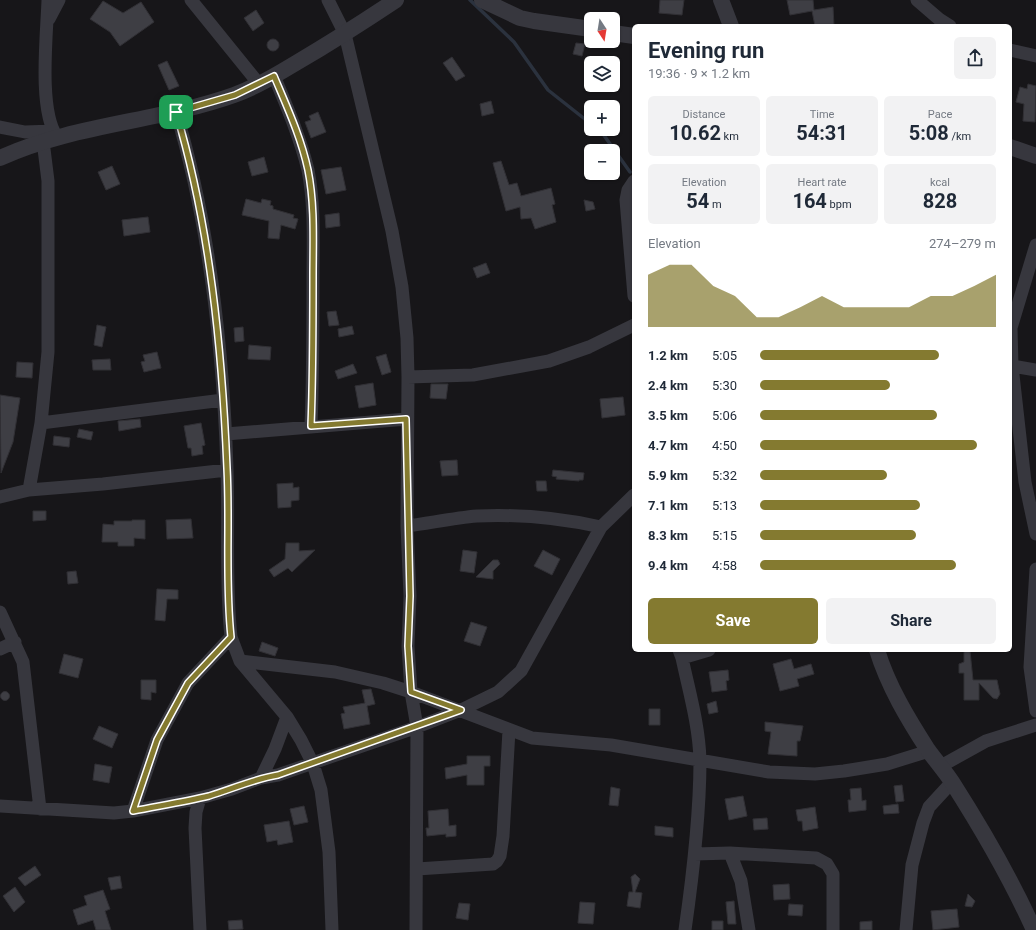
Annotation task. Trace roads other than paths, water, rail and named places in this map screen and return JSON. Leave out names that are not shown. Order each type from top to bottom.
[{"type":"street","points":[[29,490],[41,423],[48,352],[48,181],[51,136],[47,97],[48,0]]},
{"type":"street","points":[[47,22],[58,0]]},
{"type":"street","points":[[191,0],[259,84]]},
{"type":"street","points":[[328,0],[345,34],[392,231],[402,287],[407,338],[407,526],[410,596],[408,646],[411,692],[417,727],[416,930]]},
{"type":"street","points":[[0,158],[51,136],[176,112],[235,95],[274,76],[345,34],[396,0]]},
{"type":"street","points":[[482,0],[520,18],[584,28]]},
{"type":"street","points":[[721,0],[730,24]]},
{"type":"street","points":[[917,0],[947,24]]},
{"type":"street","points":[[620,34],[632,36]]},
{"type":"street","points":[[1012,50],[1036,56]]},
{"type":"street","points":[[274,76],[300,140],[308,172],[311,200],[313,233],[314,362],[311,426]]},
{"type":"street","points":[[176,112],[189,154],[213,299],[226,434],[231,637],[240,661],[287,717],[313,764],[321,790],[329,852],[332,930]]},
{"type":"street","points":[[0,127],[51,136]]},
{"type":"street","points":[[1012,148],[1036,156]]},
{"type":"street","points":[[632,184],[628,190],[626,200],[632,272]]},
{"type":"street","points":[[1012,325],[1036,245]]},
{"type":"street","points":[[408,377],[467,376],[549,361],[589,347],[632,326]]},
{"type":"street","points":[[1036,370],[1012,366],[1031,480],[1036,534]]},
{"type":"street","points":[[41,423],[223,400]]},
{"type":"street","points":[[226,434],[406,419]]},
{"type":"street","points":[[0,497],[29,490],[103,484],[227,470]]},
{"type":"street","points":[[0,806],[40,810],[114,813],[133,811],[200,798],[232,789],[261,778],[278,775],[313,764],[461,710],[498,692],[521,671],[601,527],[632,497]]},
{"type":"street","points":[[407,526],[476,516],[514,516],[550,518],[601,527]]},
{"type":"street","points":[[1036,569],[1030,667],[1036,711]]},
{"type":"street","points":[[0,612],[23,662],[40,810]]},
{"type":"street","points":[[133,811],[157,740],[188,683],[231,637]]},
{"type":"street","points":[[0,649],[14,642]]},
{"type":"street","points":[[685,930],[695,854],[700,759],[695,715],[680,654],[694,652]]},
{"type":"street","points":[[878,652],[894,693],[929,751],[952,782],[1016,891],[1030,928]]},
{"type":"street","points":[[240,661],[335,672],[383,683],[461,710],[532,738],[611,745],[769,772],[816,774],[888,764],[929,751]]},
{"type":"street","points":[[261,778],[275,749],[287,717]]},
{"type":"street","points":[[941,766],[986,741],[1036,725]]},
{"type":"street","points":[[417,869],[493,864],[497,862],[500,856],[503,836],[509,730]]},
{"type":"street","points":[[906,930],[912,865],[923,823],[929,808],[952,782]]},
{"type":"street","points":[[200,798],[196,812],[195,828],[200,930]]},
{"type":"street","points":[[695,854],[730,853],[816,858],[827,864],[833,874],[835,886],[833,930]]},
{"type":"street","points":[[730,853],[741,881],[749,930]]},
{"type":"waterway","points":[[470,0],[514,42],[548,90],[584,118]]},
{"type":"waterway","points":[[604,136],[630,172]]}]
